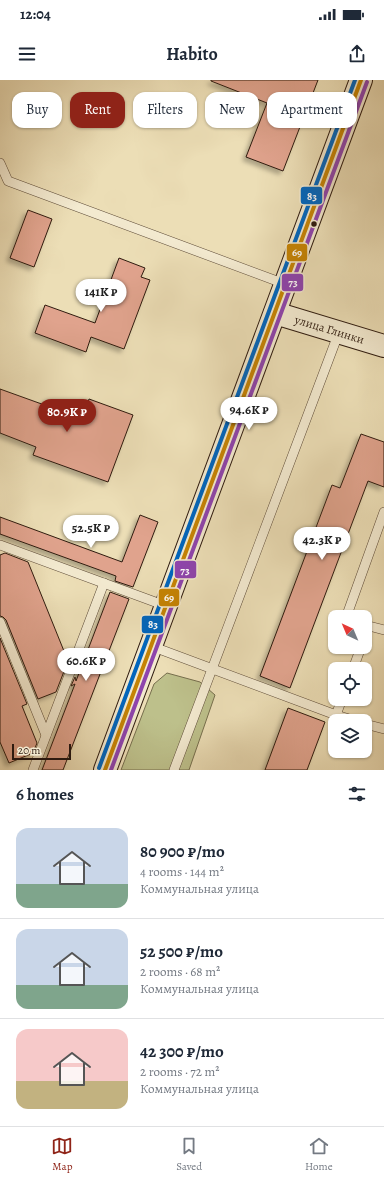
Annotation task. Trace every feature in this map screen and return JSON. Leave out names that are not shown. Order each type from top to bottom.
[{"type":"street","points":[[105,770],[361,80]]},
{"type":"street","name":"улица Глинки","points":[[274,313],[384,346]]},
{"type":"lane","points":[[0,163],[8,181],[285,284]]},
{"type":"lane","points":[[174,770],[339,332]]},
{"type":"lane","points":[[349,610],[384,512]]},
{"type":"lane","points":[[0,545],[166,606]]},
{"type":"lane","points":[[33,770],[104,583]]},
{"type":"lane","points":[[0,622],[46,736]]},
{"type":"lane","points":[[372,626],[384,630]]},
{"type":"lane","points":[[151,646],[331,714]]},
{"type":"lane","points":[[372,726],[384,729]]},
{"type":"green space","points":[[167,673],[200,682],[215,695],[189,770],[121,770],[154,684]]},
{"type":"building","points":[[318,80],[313,92],[267,92],[267,103],[259,100],[259,92],[239,92],[211,81]]},
{"type":"building","points":[[267,103],[267,128],[300,128],[283,171],[246,157],[257,128],[259,128],[259,124]]},
{"type":"building","points":[[28,210],[52,219],[34,267],[10,258]]},
{"type":"building","points":[[119,258],[145,268],[141,277],[150,280],[124,349],[91,337],[86,352],[35,333],[45,305],[95,323]]},
{"type":"building","points":[[0,389],[50,407],[53,400],[85,412],[89,399],[133,415],[108,482],[33,455],[36,447],[0,433]]},
{"type":"building","points":[[361,434],[384,442],[384,487],[368,481],[290,688],[260,676],[332,485],[340,488]]},
{"type":"building","points":[[140,515],[158,522],[133,587],[115,581],[116,576],[0,534],[0,517],[122,562]]},
{"type":"building","points":[[5,553],[28,562],[68,661],[56,692],[38,699],[6,620],[0,616],[0,555]]},
{"type":"building","points":[[110,592],[129,599],[63,770],[42,770],[75,684],[71,686],[75,677],[76,681]]},
{"type":"building","points":[[0,638],[27,704],[22,706],[37,743],[33,753],[9,763],[0,742]]},
{"type":"building","points":[[288,708],[325,722],[307,770],[265,770]]},
{"type":"transit line","name":"83","points":[[99,768],[355,80]]},
{"type":"transit line","name":"69","points":[[105,770],[361,80]]},
{"type":"transit line","name":"73","points":[[111,770],[367,82]]}]
